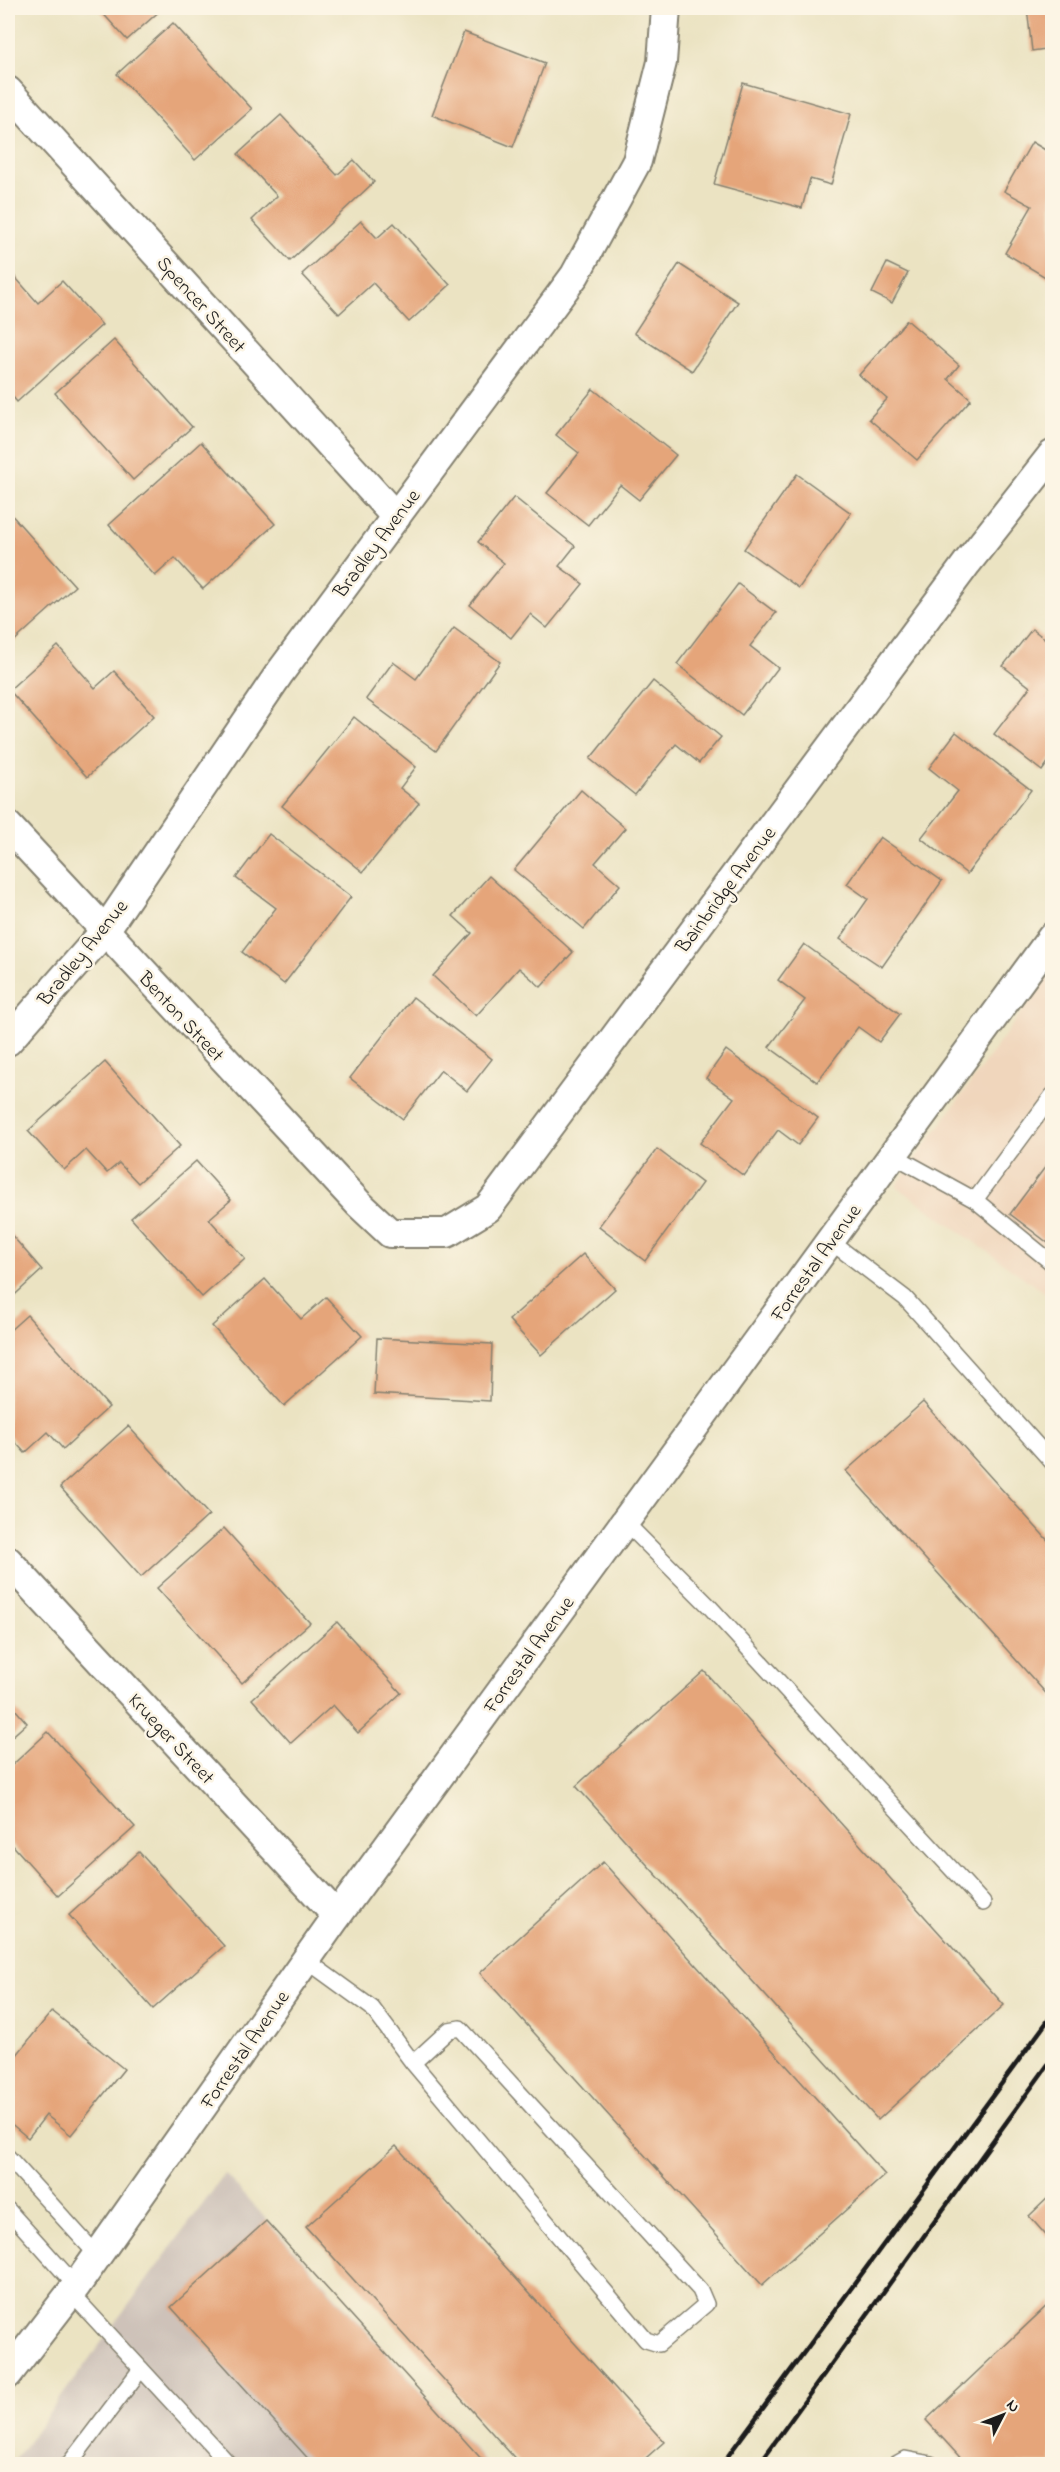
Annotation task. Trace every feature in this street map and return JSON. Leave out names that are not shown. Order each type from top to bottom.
[{"type":"street","name":"Bradley Avenue","points":[[8,1041],[104,932],[279,674],[575,275],[637,161],[662,62],[666,8]]},
{"type":"street","name":"Spencer Street","points":[[8,91],[396,517]]},
{"type":"street","name":"Bainbridge Avenue","points":[[359,1204],[390,1233],[447,1233],[488,1208],[960,573],[1053,455]]},
{"type":"street","name":"Benton Street","points":[[8,826],[359,1204]]},
{"type":"street","name":"Forrestal Avenue","points":[[8,2374],[74,2289],[337,1916],[1053,937]]},
{"type":"street","name":"Krueger Street","points":[[8,1561],[337,1916]]},
{"type":"lane","points":[[975,1200],[1053,1096]]},
{"type":"lane","points":[[893,1155],[975,1200],[1053,1263]]},
{"type":"lane","points":[[830,1241],[906,1298],[1053,1462]]},
{"type":"lane","points":[[625,1522],[709,1606],[983,1903]]},
{"type":"lane","points":[[306,1960],[372,2008],[413,2063],[646,2340],[659,2343],[706,2304],[700,2290],[460,2028],[450,2030],[413,2063]]},
{"type":"lane","points":[[8,2157],[97,2254]]},
{"type":"lane","points":[[8,2210],[141,2369],[229,2464]]},
{"type":"lane","points":[[69,2464],[141,2369]]},
{"type":"lane","points":[[896,2464],[905,2459],[931,2464]]},
{"type":"shaded area","points":[[1052,970],[1052,1298],[896,1186]]},
{"type":"shaded area","points":[[225,2174],[488,2464],[12,2464]]},
{"type":"building","points":[[98,8],[163,8],[127,40]]},
{"type":"building","points":[[1027,8],[1052,8],[1052,48],[1032,51]]},
{"type":"building","points":[[173,23],[252,109],[195,160],[117,74]]},
{"type":"building","points":[[464,32],[545,63],[513,147],[432,115]]},
{"type":"building","points":[[743,83],[851,114],[831,185],[810,179],[802,208],[714,184]]},
{"type":"building","points":[[281,115],[337,175],[354,160],[374,182],[290,261],[252,220],[277,196],[238,154]]},
{"type":"building","points":[[1032,142],[1052,154],[1052,281],[1005,253],[1032,206],[1004,191]]},
{"type":"building","points":[[361,221],[377,238],[394,223],[450,285],[409,322],[373,283],[339,314],[302,274]]},
{"type":"building","points":[[887,263],[908,273],[892,303],[872,293]]},
{"type":"building","points":[[679,264],[738,302],[692,371],[634,333]]},
{"type":"building","points":[[8,269],[38,303],[62,281],[102,325],[17,402],[8,391]]},
{"type":"building","points":[[907,320],[959,365],[948,379],[971,399],[917,460],[869,419],[887,399],[859,375]]},
{"type":"building","points":[[114,340],[192,427],[133,480],[55,393]]},
{"type":"building","points":[[593,389],[676,455],[639,500],[620,485],[588,525],[547,493],[579,453],[556,435]]},
{"type":"building","points":[[201,442],[275,524],[203,589],[175,558],[155,576],[109,525]]},
{"type":"building","points":[[797,474],[851,513],[799,588],[744,549]]},
{"type":"building","points":[[514,497],[575,546],[559,566],[583,584],[547,628],[530,614],[511,638],[470,605],[504,563],[478,542]]},
{"type":"building","points":[[8,511],[75,586],[11,644],[8,640]]},
{"type":"building","points":[[738,584],[776,613],[750,646],[778,668],[742,715],[677,664]]},
{"type":"building","points":[[454,628],[500,662],[436,751],[366,699],[393,662],[416,679]]},
{"type":"building","points":[[1032,629],[1052,644],[1052,757],[1042,771],[994,734],[1030,687],[1003,666]]},
{"type":"building","points":[[58,646],[95,688],[114,671],[154,716],[87,777],[9,690]]},
{"type":"building","points":[[653,681],[721,737],[699,763],[676,744],[635,795],[590,759]]},
{"type":"building","points":[[354,717],[416,767],[400,788],[419,803],[363,872],[282,806]]},
{"type":"building","points":[[956,732],[1031,790],[967,874],[921,838],[958,791],[929,768]]},
{"type":"building","points":[[581,790],[625,828],[595,863],[620,885],[584,929],[514,870]]},
{"type":"building","points":[[269,834],[351,897],[284,984],[242,952],[276,908],[236,878]]},
{"type":"building","points":[[880,837],[942,881],[882,967],[840,939],[868,899],[847,884]]},
{"type":"building","points":[[489,876],[573,952],[541,987],[519,968],[476,1016],[433,976],[472,933],[453,916]]},
{"type":"building","points":[[804,944],[900,1014],[879,1042],[858,1027],[817,1082],[769,1047],[805,1000],[778,980]]},
{"type":"building","points":[[413,997],[492,1059],[467,1091],[441,1070],[403,1119],[350,1078]]},
{"type":"building","points":[[726,1050],[818,1118],[798,1145],[778,1130],[744,1176],[700,1143],[734,1098],[706,1078]]},
{"type":"building","points":[[105,1062],[180,1146],[138,1183],[119,1163],[107,1173],[86,1150],[64,1170],[28,1131]]},
{"type":"building","points":[[657,1149],[702,1183],[645,1261],[599,1226]]},
{"type":"building","points":[[1052,1158],[1052,1246],[1010,1214]]},
{"type":"building","points":[[196,1161],[231,1200],[209,1219],[245,1259],[202,1297],[131,1218]]},
{"type":"building","points":[[8,1231],[42,1270],[8,1301]]},
{"type":"building","points":[[583,1254],[615,1289],[541,1355],[509,1320]]},
{"type":"building","points":[[265,1279],[301,1319],[326,1297],[362,1336],[284,1406],[212,1326]]},
{"type":"building","points":[[27,1315],[109,1407],[63,1449],[48,1432],[25,1453],[8,1434],[8,1332]]},
{"type":"building","points":[[377,1338],[492,1344],[490,1401],[374,1394]]},
{"type":"building","points":[[923,1402],[1052,1545],[1052,1700],[846,1471]]},
{"type":"building","points":[[128,1426],[209,1515],[141,1577],[60,1487]]},
{"type":"building","points":[[224,1528],[310,1623],[242,1683],[157,1588]]},
{"type":"building","points":[[337,1622],[401,1693],[358,1733],[333,1705],[291,1743],[252,1699]]},
{"type":"building","points":[[704,1671],[1004,2005],[878,2120],[576,1786]]},
{"type":"building","points":[[8,1701],[27,1723],[8,1740]]},
{"type":"building","points":[[48,1732],[135,1827],[58,1896],[8,1840],[8,1769]]},
{"type":"building","points":[[139,1852],[224,1946],[153,2009],[69,1915]]},
{"type":"building","points":[[603,1862],[885,2175],[762,2285],[480,1973]]},
{"type":"building","points":[[52,2011],[124,2069],[71,2135],[46,2115],[28,2138],[8,2121],[8,2066]]},
{"type":"building","points":[[396,2146],[664,2442],[639,2464],[520,2464],[306,2227]]},
{"type":"building","points":[[1052,2194],[1052,2242],[1029,2216]]},
{"type":"building","points":[[266,2221],[486,2464],[313,2464],[171,2307]]},
{"type":"building","points":[[1052,2301],[1052,2464],[966,2464],[926,2420]]},
{"type":"railway","points":[[722,2464],[1052,2015]]},
{"type":"railway","points":[[759,2464],[1052,2059]]}]
